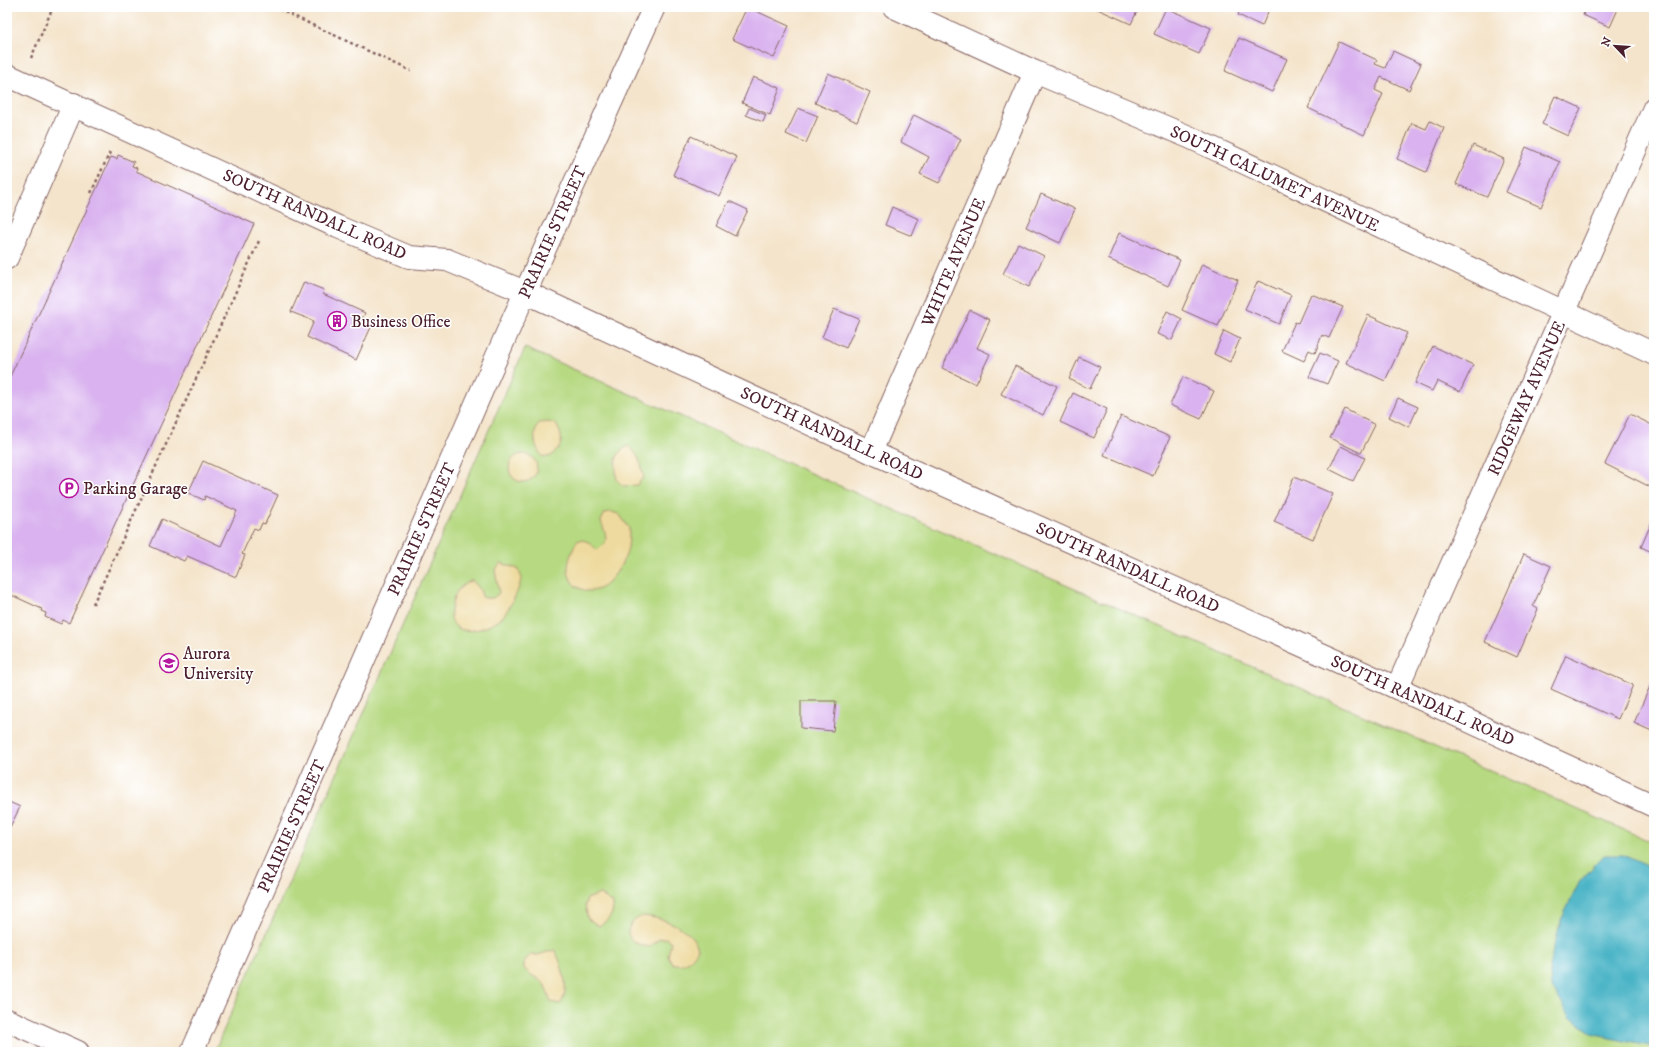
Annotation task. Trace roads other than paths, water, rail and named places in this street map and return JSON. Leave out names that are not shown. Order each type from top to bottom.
[{"type":"street","name":"PRAIRIE STREET","points":[[192,1052],[525,292],[654,7]]},
{"type":"street","name":"SOUTH CALUMET AVENUE","points":[[894,7],[1035,72],[1189,137],[1654,354]]},
{"type":"street","name":"WHITE AVENUE","points":[[872,452],[1035,72]]},
{"type":"street","name":"SOUTH RANDALL ROAD","points":[[14,78],[74,104],[134,134],[338,227],[409,257],[447,260],[525,292],[872,452],[1397,688],[1654,806]]},
{"type":"street","points":[[7,258],[74,104]]},
{"type":"street","name":"RIDGEWAY AVENUE","points":[[1397,688],[1654,108]]},
{"type":"street","points":[[7,1020],[78,1052]]},
{"type":"water","points":[[1604,855],[1623,855],[1654,869],[1654,1047],[1595,1035],[1571,1018],[1551,986],[1549,966],[1561,920],[1580,881]]},
{"type":"place","name":"Business Office","points":[[337,321]]},
{"type":"place","name":"Parking Garage","points":[[69,488]]},
{"type":"place","name":"Aurora University","points":[[169,663]]}]
